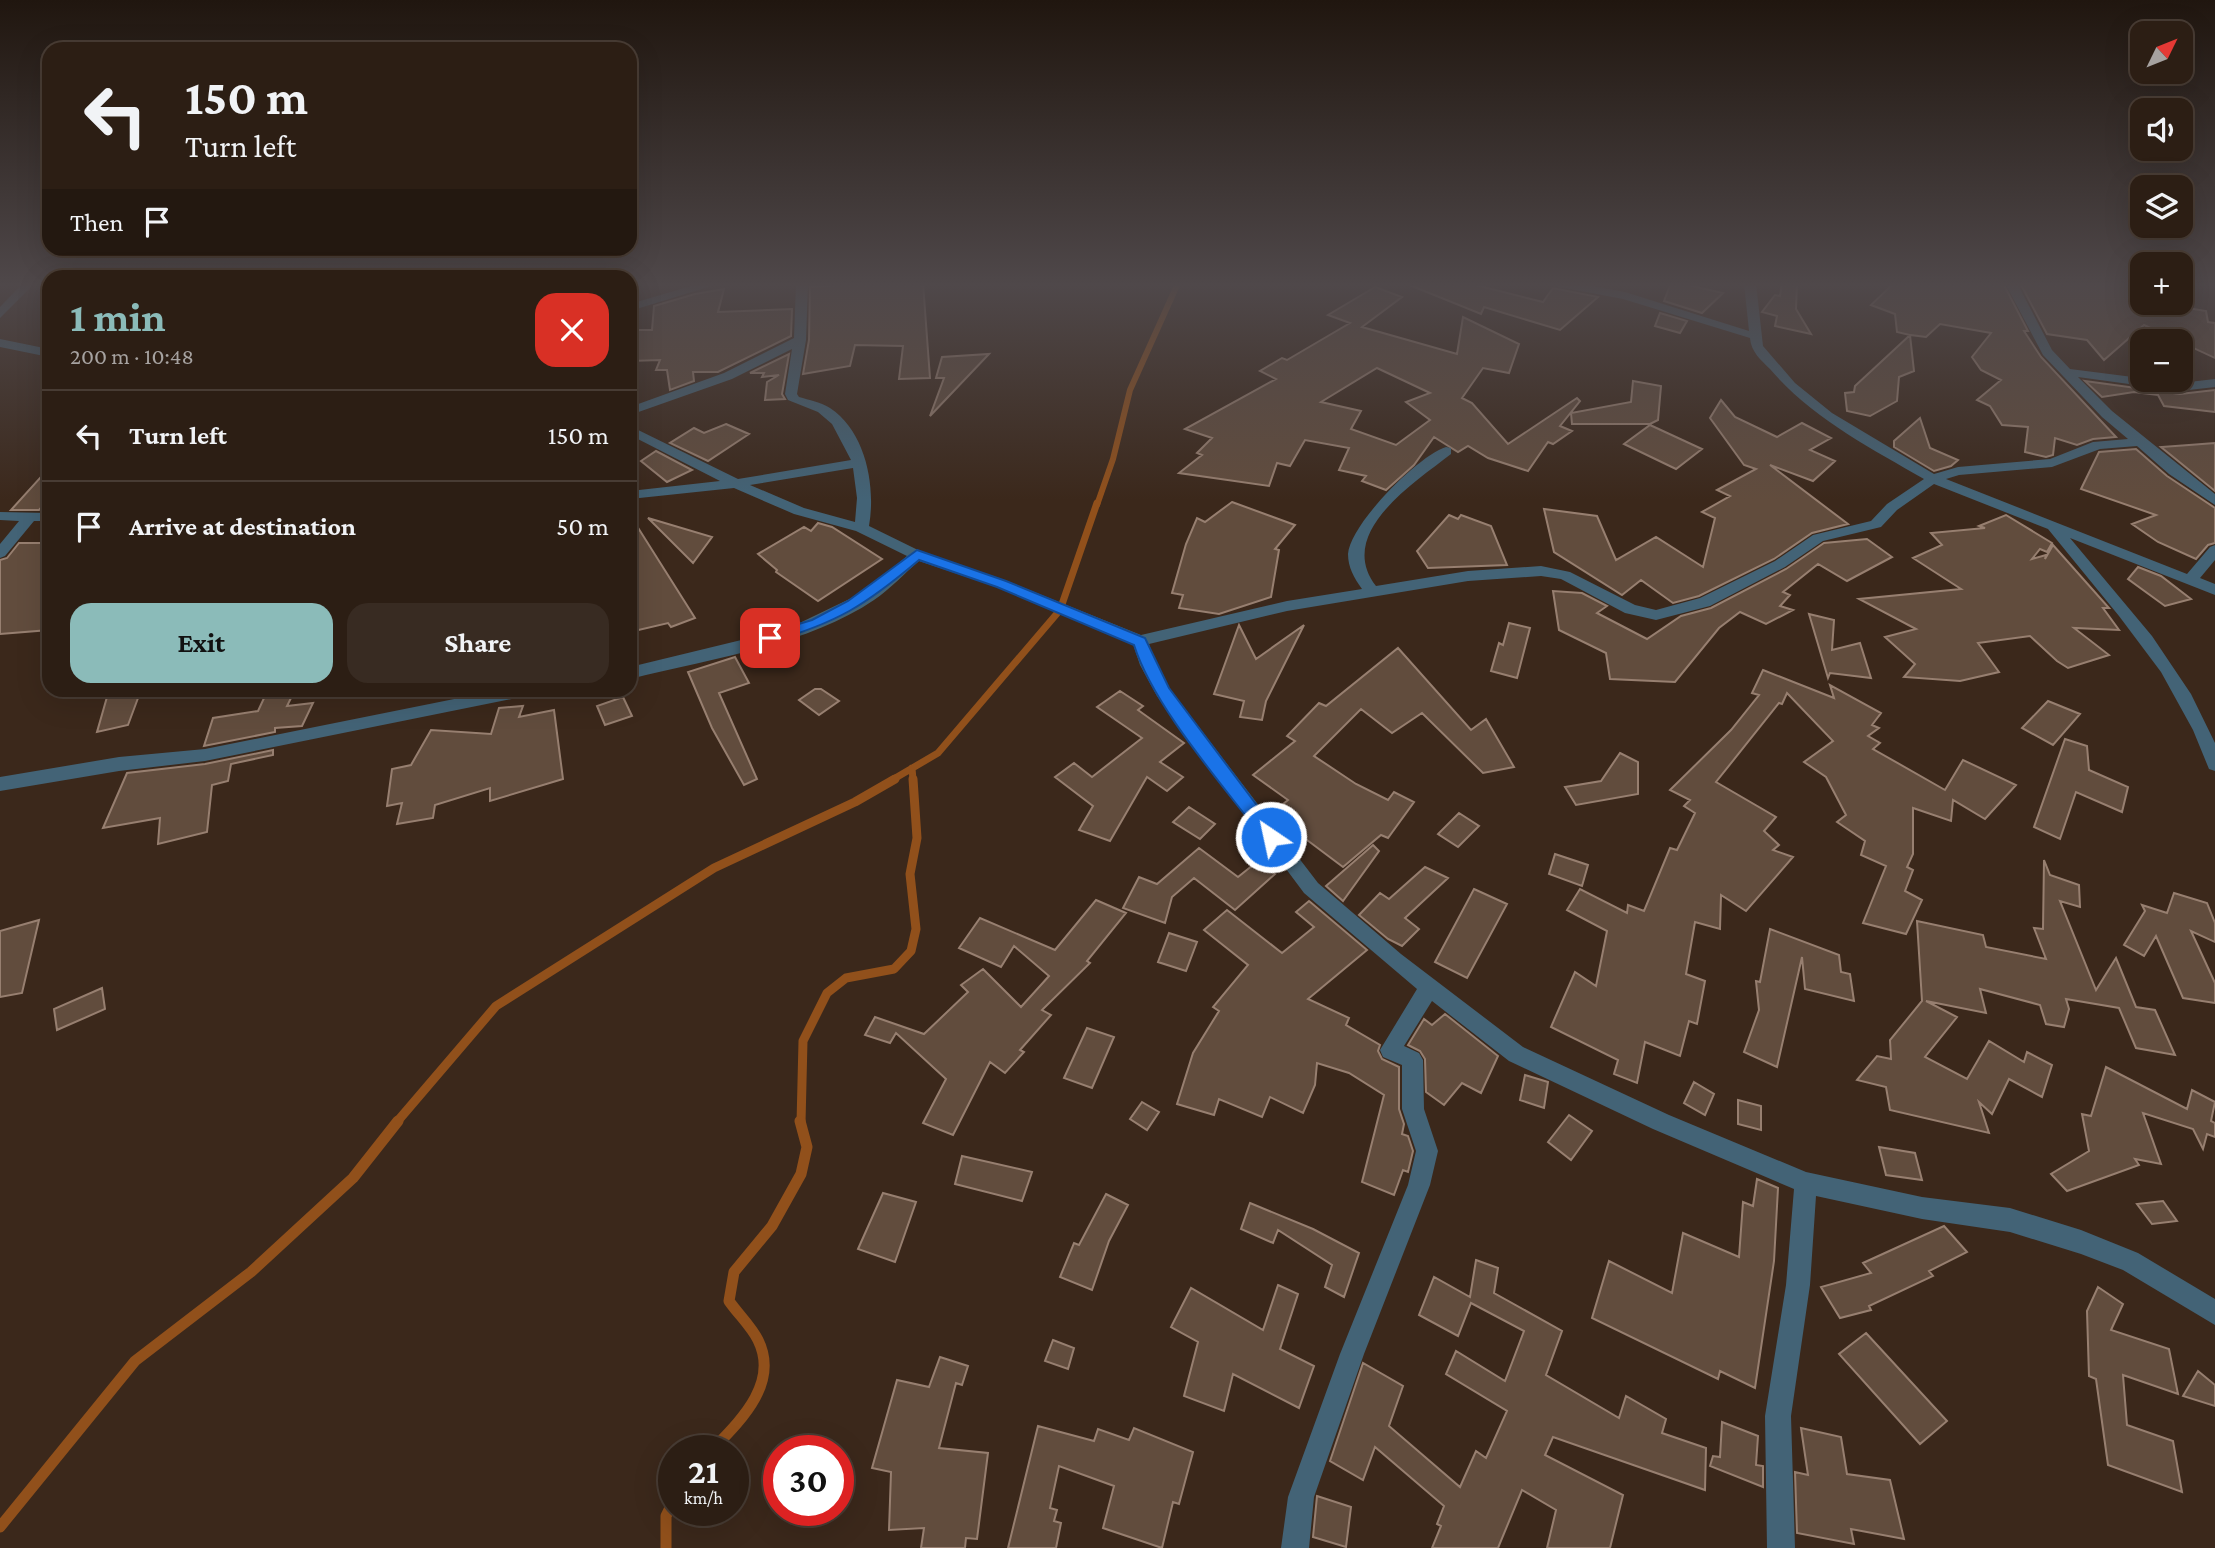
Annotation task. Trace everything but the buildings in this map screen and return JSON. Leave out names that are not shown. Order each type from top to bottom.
[{"type":"street","points":[[637,408],[728,376],[770,355]]},
{"type":"street","points":[[797,355],[791,394],[794,400],[825,411],[846,435],[859,463],[863,475],[865,512],[861,528]]},
{"type":"street","points":[[1764,355],[1791,386],[1827,416],[1933,479],[2215,590]]},
{"type":"street","points":[[2050,355],[2107,414],[2215,501]]},
{"type":"street","points":[[2067,372],[2179,387],[2215,383]]},
{"type":"street","points":[[637,434],[736,484],[799,511],[861,528],[917,555],[1002,584],[1140,642],[1287,606],[1468,576],[1541,571],[1564,575],[1630,609],[1656,615],[1705,602],[1780,564],[1818,538],[1876,524],[1892,507],[1933,479],[1958,471],[2052,463],[2098,445],[2140,442]]},
{"type":"street","points":[[1372,592],[1356,567],[1358,538],[1371,516],[1446,451]]},
{"type":"street","points":[[637,494],[736,484],[781,474],[859,463]]},
{"type":"street","points":[[0,516],[42,517]]},
{"type":"street","points":[[0,553],[30,516]]},
{"type":"street","points":[[2053,527],[2175,677],[2202,727],[2215,764]]},
{"type":"street","points":[[2190,580],[2215,550]]},
{"type":"street","points":[[637,671],[790,633],[817,623],[869,596],[917,555]]},
{"type":"street","points":[[1140,642],[1148,665],[1163,692],[1311,888],[1429,987],[1516,1054],[1661,1122],[1806,1182],[1922,1208],[2010,1220],[2081,1242],[2130,1261],[2215,1313]]},
{"type":"street","points":[[0,784],[119,764],[205,755],[491,697]]},
{"type":"street","points":[[1295,1548],[1305,1485],[1419,1185],[1427,1150],[1413,1109],[1412,1060],[1390,1050],[1429,987]]},
{"type":"street","points":[[1781,1548],[1778,1416],[1798,1285],[1806,1182]]},
{"type":"waterway","points":[[1097,505],[1113,459],[1130,390],[1146,355]]},
{"type":"waterway","points":[[912,768],[938,753],[1060,610],[1097,503]]},
{"type":"waterway","points":[[892,780],[912,768]]},
{"type":"waterway","points":[[912,768],[913,780]]},
{"type":"waterway","points":[[396,1123],[496,1006],[714,868],[855,802],[895,779]]},
{"type":"waterway","points":[[801,1123],[803,1041],[827,993],[846,978],[894,969],[911,951],[916,929],[910,874],[917,838],[913,779]]},
{"type":"waterway","points":[[0,1527],[135,1361],[251,1272],[353,1178],[398,1121]]},
{"type":"waterway","points":[[726,1435],[753,1401],[764,1372],[758,1340],[729,1301],[734,1272],[772,1226],[801,1174],[807,1147],[800,1121]]},
{"type":"waterway","points":[[666,1526],[666,1548]]},
{"type":"route","points":[[770,638],[817,623],[869,596],[917,555],[1002,584],[1140,642],[1148,665],[1163,692],[1243,795],[1271,837]]}]
